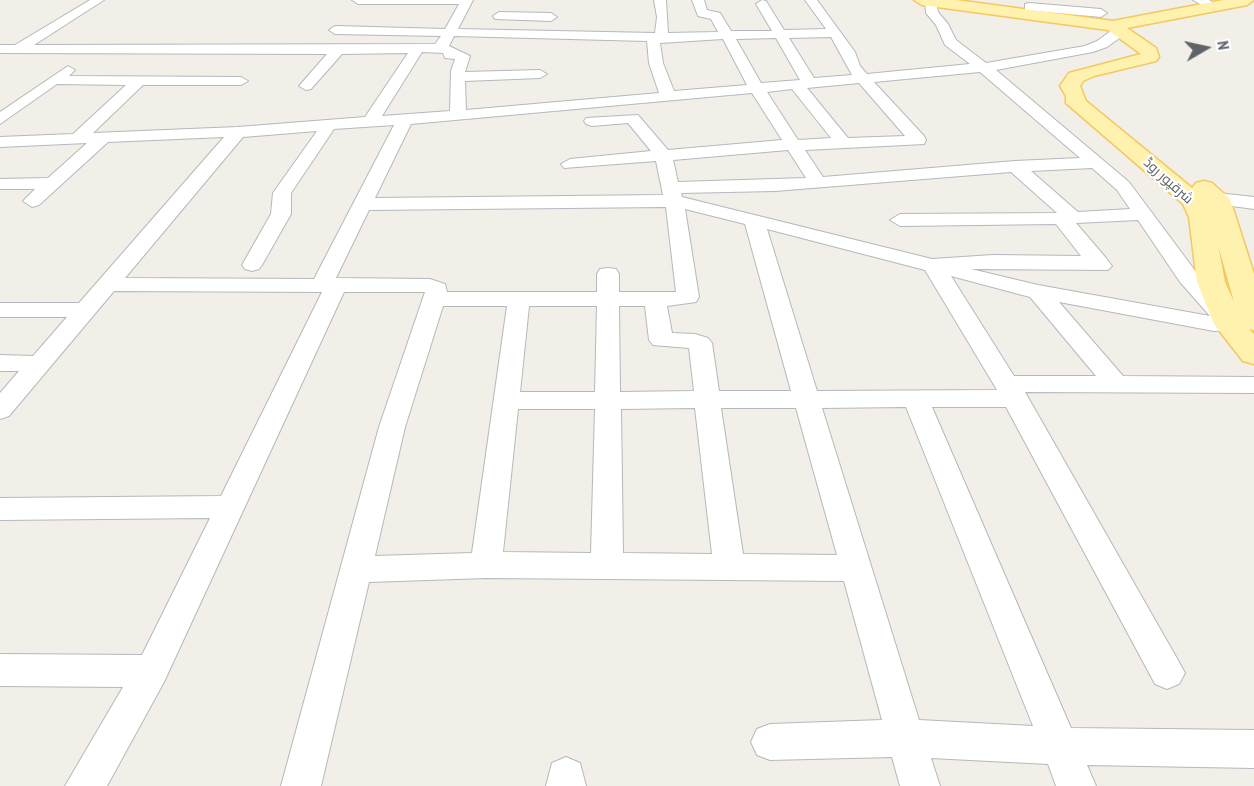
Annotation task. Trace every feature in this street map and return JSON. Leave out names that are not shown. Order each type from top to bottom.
[{"type":"main road","points":[[926,1],[1028,8],[1111,23],[1247,0]]},
{"type":"main road","points":[[1077,96],[1070,86],[1071,81],[1076,77],[1150,57],[1150,52],[1111,23]]},
{"type":"main road","name":"شرقپور روڈ","points":[[1254,321],[1218,199],[1093,103],[1077,96],[1076,103],[1194,201],[1201,217],[1211,282],[1229,324],[1254,354]]},
{"type":"street","points":[[0,60],[98,0]]},
{"type":"street","points":[[358,0],[467,0],[465,15],[439,48]]},
{"type":"street","points":[[509,17],[517,0]]},
{"type":"street","points":[[660,0],[662,33],[653,40],[654,55],[668,96]]},
{"type":"street","points":[[698,0],[702,13],[716,16],[756,87],[818,183]]},
{"type":"street","points":[[594,127],[599,148],[580,152],[575,163],[621,168],[663,155],[795,145],[918,140],[849,63],[848,52],[811,0]]},
{"type":"street","points":[[1199,0],[1215,7]]},
{"type":"street","points":[[926,1],[932,13],[942,24],[950,42],[1123,186],[1188,278],[1229,324]]},
{"type":"street","points":[[762,4],[802,82],[843,144]]},
{"type":"street","points":[[489,16],[551,17]]},
{"type":"street","points":[[594,127],[668,96],[1024,63],[1102,44],[1111,23]]},
{"type":"street","points":[[334,30],[658,37],[834,33]]},
{"type":"street","points":[[0,49],[439,48],[450,50],[450,55],[463,56],[458,77],[458,116]]},
{"type":"street","points":[[306,86],[339,49]]},
{"type":"street","points":[[370,122],[417,49]]},
{"type":"street","points":[[473,77],[488,51]]},
{"type":"street","points":[[0,119],[69,70]]},
{"type":"street","points":[[458,77],[540,74]]},
{"type":"street","points":[[55,80],[241,81]]},
{"type":"street","points":[[77,139],[139,81]]},
{"type":"street","points":[[0,142],[238,132],[458,116],[594,127],[632,118],[663,155],[689,294],[681,299],[655,299],[608,286],[519,299],[435,299]]},
{"type":"street","points":[[85,786],[152,670],[231,507],[363,204],[405,119]]},
{"type":"street","points":[[252,265],[281,214],[282,193],[329,125]]},
{"type":"street","points":[[0,410],[238,132]]},
{"type":"street","points":[[32,201],[103,138]]},
{"type":"street","points":[[363,204],[672,195],[1015,166],[1096,163]]},
{"type":"street","points":[[933,266],[982,261],[1100,264],[1068,218],[1015,166]]},
{"type":"street","points":[[0,184],[51,183]]},
{"type":"street","points":[[672,195],[754,220],[1038,292],[1131,311],[1229,324],[1254,321]]},
{"type":"street","points":[[1218,199],[1254,203]]},
{"type":"street","points":[[900,220],[1068,218],[1143,214]]},
{"type":"street","points":[[754,220],[920,786]]},
{"type":"street","points":[[933,266],[1011,391],[1167,673]]},
{"type":"street","points":[[107,284],[430,286],[437,289],[392,427],[301,786]]},
{"type":"street","points":[[607,566],[608,286]]},
{"type":"street","points":[[1038,292],[1116,384]]},
{"type":"street","points":[[486,565],[519,299]]},
{"type":"street","points":[[655,299],[658,337],[661,340],[700,343],[729,567]]},
{"type":"street","points":[[0,310],[85,310]]},
{"type":"street","points":[[0,363],[39,364]]},
{"type":"street","points":[[506,401],[707,402],[916,399],[1116,384],[1254,385]]},
{"type":"street","points":[[916,399],[1076,786]]},
{"type":"street","points":[[0,509],[231,507]]},
{"type":"street","points":[[357,570],[486,565],[856,568]]},
{"type":"street","points":[[0,670],[152,670]]},
{"type":"street","points":[[770,742],[906,738],[1250,755]]}]
